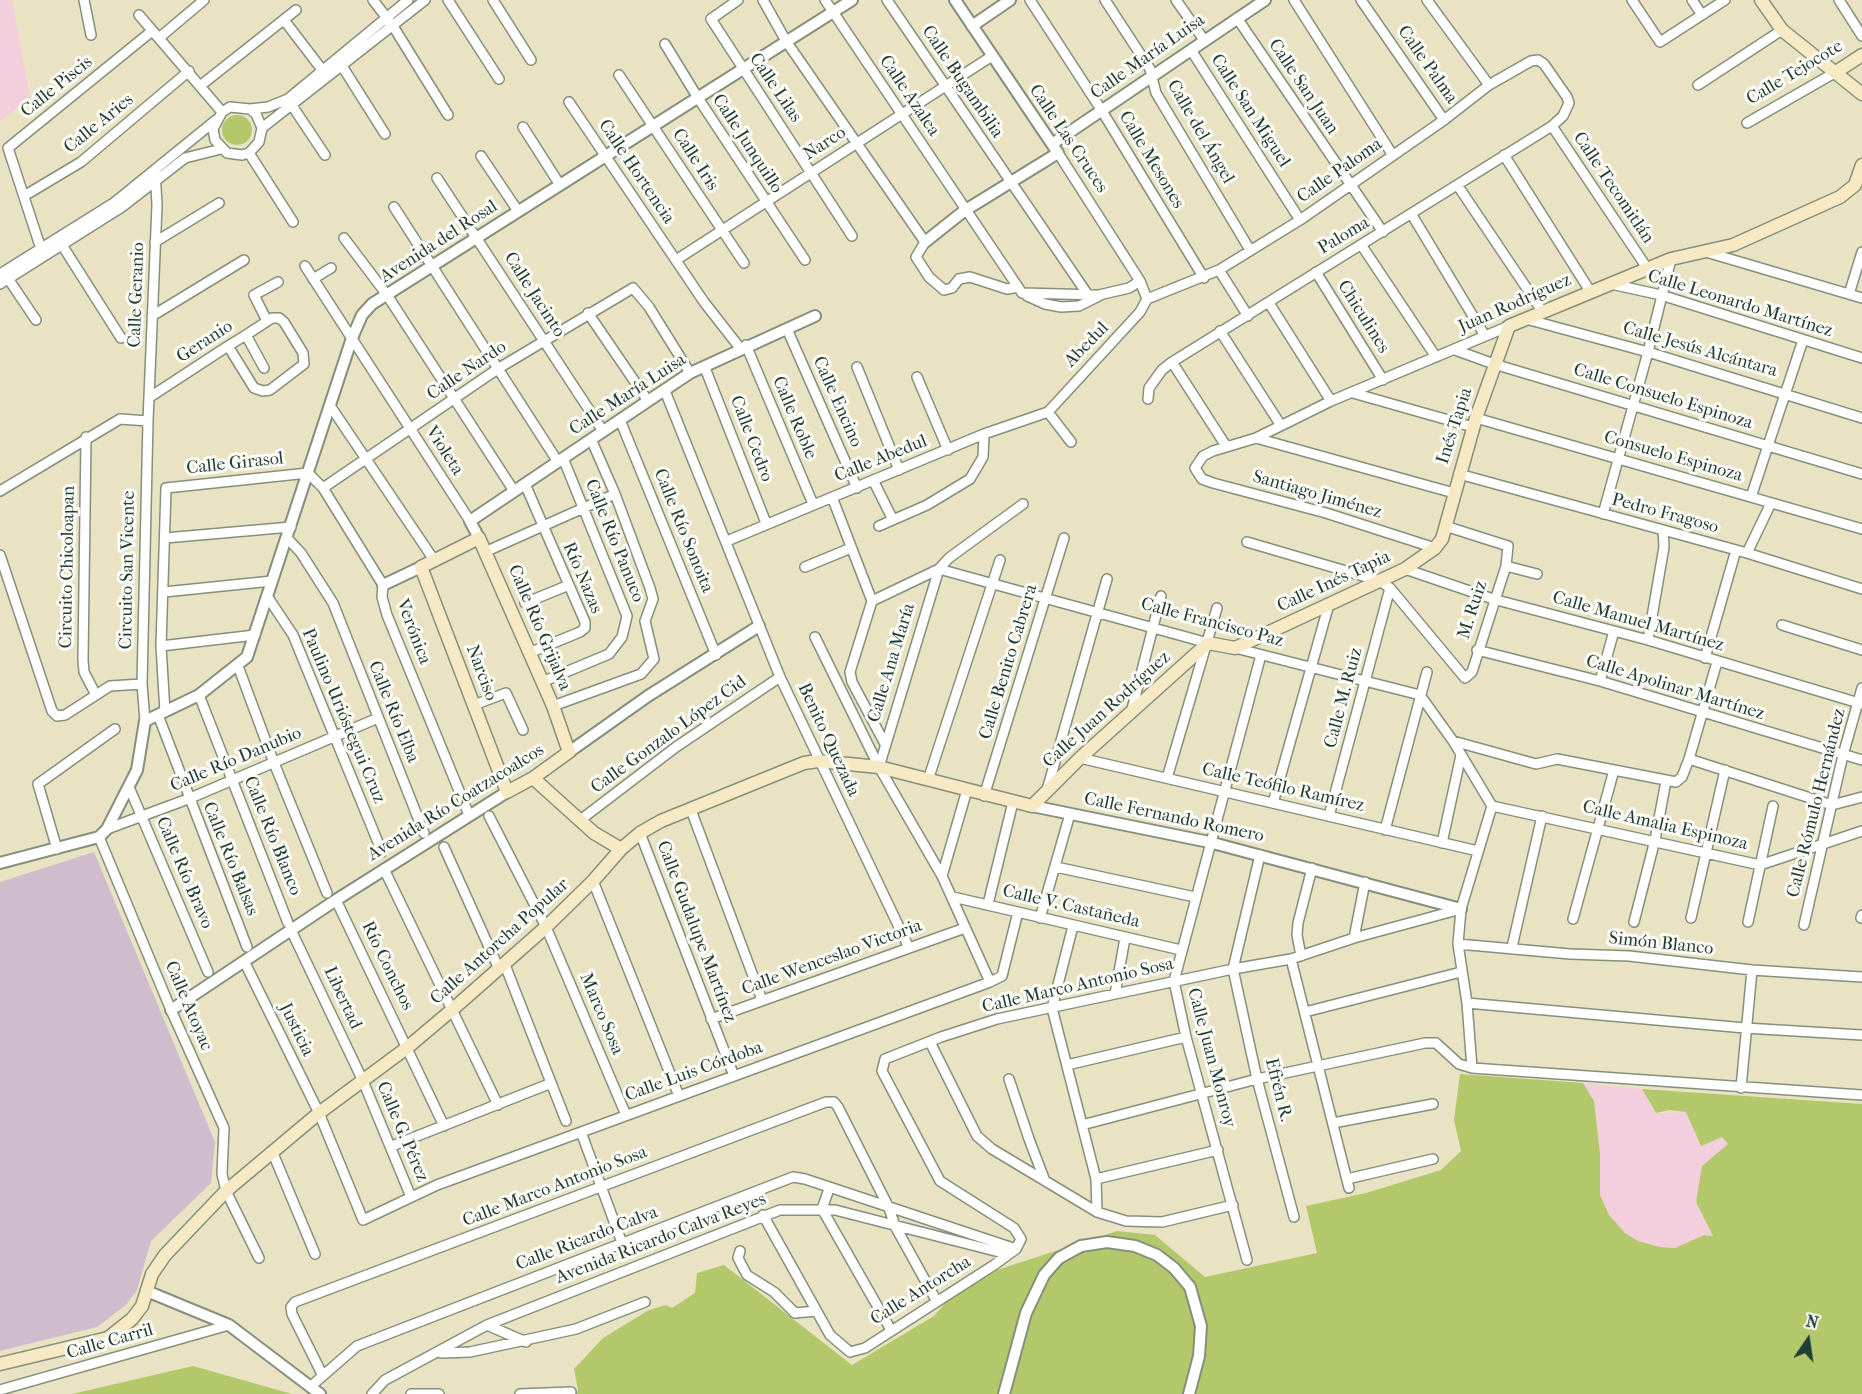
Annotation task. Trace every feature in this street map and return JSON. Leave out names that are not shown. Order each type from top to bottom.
[{"type":"main road","points":[[1761,0],[1782,30],[1862,94]]},
{"type":"main road","name":"Calle Tejocote","points":[[1836,72],[1862,55]]},
{"type":"main road","points":[[1859,186],[1862,165]]},
{"type":"main road","name":"Juan Rodríguez","points":[[1509,326],[1671,259],[1733,244],[1840,197],[1859,186]]},
{"type":"main road","name":"Inés Tapia","points":[[1439,544],[1474,422],[1509,326]]},
{"type":"main road","points":[[421,567],[479,538]]},
{"type":"main road","name":"Calle Río Grijalva","points":[[479,538],[487,551],[553,706],[569,752]]},
{"type":"main road","name":"Calle Inés Tapia","points":[[1235,648],[1329,604],[1385,585],[1439,544]]},
{"type":"main road","name":"Narciso","points":[[421,567],[507,792]]},
{"type":"main road","name":"Calle Francisco Paz","points":[[1208,643],[1235,648]]},
{"type":"main road","name":"Calle Juan Rodríguez","points":[[1032,806],[1080,758],[1208,643]]},
{"type":"main road","name":"Avenida Río Coatzacoalcos","points":[[507,792],[533,778],[569,752]]},
{"type":"main road","name":"Calle Fernando Romero","points":[[818,761],[879,767],[984,796],[1032,806]]},
{"type":"main road","name":"Calle Antorcha Popular","points":[[0,1364],[70,1349],[108,1338],[132,1319],[149,1292],[152,1274],[165,1255],[226,1191],[319,1113],[408,1047],[502,967],[546,927],[640,832],[804,763],[818,761]]},
{"type":"main road","points":[[533,778],[579,821],[621,849]]},
{"type":"street","points":[[84,0],[92,35]]},
{"type":"street","points":[[156,35],[204,0]]},
{"type":"street","points":[[373,0],[393,26],[448,115]]},
{"type":"street","points":[[262,128],[323,71],[408,0]]},
{"type":"street","points":[[250,110],[291,103],[425,0]]},
{"type":"street","points":[[448,0],[499,79]]},
{"type":"street","points":[[493,0],[531,60]]},
{"type":"street","name":"Calle Lilas","points":[[738,0],[711,19],[852,236]]},
{"type":"street","points":[[763,0],[786,41],[925,242],[916,257],[944,291],[952,288],[959,279],[970,277],[987,280],[1007,289],[1099,296]]},
{"type":"street","name":"Calle Azalea","points":[[825,0],[964,211],[1020,290]]},
{"type":"street","name":"Avenida del Rosal","points":[[238,666],[247,657],[255,635],[352,338],[362,315],[372,304],[852,0]]},
{"type":"street","name":"Calle Bugambilia","points":[[887,0],[1088,295]]},
{"type":"street","name":"Calle Las Cruces","points":[[955,0],[1140,281],[1147,299]]},
{"type":"street","points":[[972,26],[1010,0]]},
{"type":"street","name":"Calle Mesones","points":[[1030,0],[1102,111],[1204,278]]},
{"type":"street","name":"Calle del Ángel","points":[[1105,0],[1150,69],[1156,93],[1250,250]]},
{"type":"street","name":"Calle San Miguel","points":[[1176,0],[1204,40]]},
{"type":"street","name":"Calle María Luisa","points":[[925,242],[964,211],[1011,183],[1102,111],[1237,18],[1252,3],[1265,0]]},
{"type":"street","points":[[1294,0],[1392,154]]},
{"type":"street","name":"Calle Palma","points":[[1361,0],[1444,120]]},
{"type":"street","points":[[1427,0],[1489,86]]},
{"type":"street","points":[[1632,0],[1660,42],[1725,0]]},
{"type":"street","points":[[1692,0],[1702,15]]},
{"type":"street","points":[[1839,0],[1862,36]]},
{"type":"street","points":[[200,86],[296,10]]},
{"type":"street","points":[[139,15],[189,71],[219,116]]},
{"type":"street","name":"Calle San Juan","points":[[1237,18],[1349,186],[1383,232]]},
{"type":"street","points":[[284,20],[323,71]]},
{"type":"street","points":[[1698,85],[1782,30]]},
{"type":"street","name":"Calle Piscis","points":[[41,249],[8,148],[156,35]]},
{"type":"street","name":"Calle Junquillo","points":[[665,44],[805,260]]},
{"type":"street","name":"Calle San Miguel","points":[[1191,50],[1300,220]]},
{"type":"street","name":"Narco","points":[[676,260],[992,56]]},
{"type":"street","name":"Calle Paloma","points":[[1147,299],[1204,278],[1300,220],[1489,86],[1531,61],[1538,60],[1544,64],[1567,97],[1566,110]]},
{"type":"street","points":[[342,66],[385,134]]},
{"type":"street","name":"Calle Aries","points":[[24,196],[81,162],[189,71]]},
{"type":"street","name":"Calle Tejocote","points":[[1747,123],[1836,72]]},
{"type":"street","name":"Calle Iris","points":[[619,75],[744,263]]},
{"type":"street","name":"Calle Hortencia","points":[[569,102],[676,260]]},
{"type":"street","points":[[291,103],[325,155]]},
{"type":"street","points":[[3,277],[62,245],[122,207],[219,116],[240,106],[250,110],[256,114],[262,128],[259,142],[249,153],[234,155],[221,149],[215,140],[213,129],[219,116]]},
{"type":"street","name":"Paloma","points":[[1148,399],[1149,388],[1162,370],[1172,362],[1552,126],[1566,110]]},
{"type":"street","name":"Calle Tecomitlán","points":[[1552,126],[1647,268]]},
{"type":"street","points":[[522,127],[560,185]]},
{"type":"street","points":[[3,277],[41,249],[156,174],[185,158],[221,149]]},
{"type":"street","points":[[249,153],[293,222]]},
{"type":"street","points":[[1504,155],[1590,291]]},
{"type":"street","points":[[481,156],[518,211]]},
{"type":"street","name":"Calle Geranio","points":[[148,421],[156,242],[156,174]]},
{"type":"street","name":"Calle Jacinto","points":[[438,178],[603,431]]},
{"type":"street","points":[[1458,186],[1542,311]]},
{"type":"street","points":[[156,242],[219,203]]},
{"type":"street","name":"Calle Río Panuco","points":[[394,207],[560,460],[584,509],[627,616],[622,637],[609,654],[542,682]]},
{"type":"street","points":[[1412,215],[1485,336]]},
{"type":"street","points":[[344,238],[387,295],[514,491]]},
{"type":"street","points":[[62,245],[121,338]]},
{"type":"street","points":[[1362,246],[1436,357]]},
{"type":"street","points":[[1706,252],[1862,298]]},
{"type":"street","points":[[1849,294],[1862,252]]},
{"type":"street","points":[[1603,514],[1671,259]]},
{"type":"street","points":[[152,316],[244,260]]},
{"type":"street","points":[[676,260],[743,347]]},
{"type":"street","name":"Violeta","points":[[305,266],[470,521]]},
{"type":"street","points":[[313,279],[331,268]]},
{"type":"street","points":[[1219,270],[1248,316]]},
{"type":"street","name":"Chiculines","points":[[1316,272],[1383,380]]},
{"type":"street","points":[[3,277],[36,320]]},
{"type":"street","points":[[1020,290],[1045,304],[1061,307],[1078,306],[1099,296],[1130,288],[1140,281]]},
{"type":"street","points":[[267,321],[254,295],[278,282]]},
{"type":"street","name":"Calle Leonardo Martínez","points":[[1609,283],[1661,295],[1862,358]]},
{"type":"street","name":"Calle Nardo","points":[[323,488],[499,368],[633,288],[650,307],[690,373]]},
{"type":"street","name":"Abedul","points":[[1048,412],[1140,312],[1147,299]]},
{"type":"street","points":[[1269,303],[1331,401]]},
{"type":"street","points":[[588,313],[648,400]]},
{"type":"street","name":"Calle María Luisa","points":[[470,521],[690,373],[815,316]]},
{"type":"street","name":"Geranio","points":[[150,398],[228,346],[267,321],[279,318],[303,353],[304,364],[270,390],[254,388],[228,346]]},
{"type":"street","name":"Calle Jesús Alcántara","points":[[1526,319],[1648,352],[1862,418]]},
{"type":"street","name":"Juan Rodríguez","points":[[1195,468],[1203,456],[1226,446],[1256,438],[1280,424],[1331,401],[1509,326]]},
{"type":"street","name":"Calle Encino","points":[[787,329],[857,488]]},
{"type":"street","points":[[1220,332],[1280,424]]},
{"type":"street","points":[[246,335],[264,368]]},
{"type":"street","points":[[1751,497],[1770,447],[1803,340]]},
{"type":"street","name":"Calle Roble","points":[[743,347],[813,504]]},
{"type":"street","name":"Calle Consuelo Espinoza","points":[[1455,350],[1494,364],[1862,474]]},
{"type":"street","points":[[1172,362],[1226,446]]},
{"type":"street","points":[[857,367],[899,470]]},
{"type":"street","name":"Calle Cedro","points":[[705,368],[766,523]]},
{"type":"street","points":[[917,377],[948,450]]},
{"type":"street","name":"Benito Quezada","points":[[665,391],[780,677],[909,948]]},
{"type":"street","name":"Consuelo Espinoza","points":[[1353,393],[1617,458],[1862,529]]},
{"type":"street","points":[[331,407],[434,560]]},
{"type":"street","points":[[1048,412],[1071,442]]},
{"type":"street","name":"Calle Abedul","points":[[727,541],[813,504],[874,482],[984,434],[1048,412]]},
{"type":"street","name":"Circuito Chicoloapan","points":[[0,491],[86,437],[120,419],[148,421]]},
{"type":"street","name":"Calle Río Sonoita","points":[[620,420],[716,656]]},
{"type":"street","name":"Circuito San Vicente","points":[[145,721],[142,684],[148,421]]},
{"type":"street","points":[[879,526],[952,492],[970,479],[983,457],[984,434]]},
{"type":"street","name":"Circuito Chicoloapan","points":[[86,437],[83,660],[84,672],[96,695]]},
{"type":"street","points":[[1256,438],[1454,494]]},
{"type":"street","points":[[553,706],[641,674],[654,659],[645,621],[652,599],[615,495],[591,440]]},
{"type":"street","name":"Santiago Jiménez","points":[[1195,468],[1202,479],[1213,483],[1439,544]]},
{"type":"street","name":"Calle Girasol","points":[[166,488],[308,473]]},
{"type":"street","name":"Verónica","points":[[308,473],[323,488],[383,585],[382,597],[387,615],[469,815]]},
{"type":"street","name":"Pedro Fragoso","points":[[1459,474],[1747,553],[1862,589]]},
{"type":"street","points":[[874,482],[893,520]]},
{"type":"street","name":"Río Nazas","points":[[525,484],[542,528],[585,622],[585,628],[529,653]]},
{"type":"street","name":"Calle Río Balsas","points":[[166,488],[161,713],[188,799],[247,947]]},
{"type":"street","points":[[487,551],[615,495]]},
{"type":"street","points":[[832,497],[872,601],[850,672],[852,682],[885,744]]},
{"type":"street","points":[[1747,553],[1771,503]]},
{"type":"street","points":[[872,601],[939,568],[949,558],[1023,504]]},
{"type":"street","name":"Calle Río Grijalva","points":[[470,521],[479,538]]},
{"type":"street","name":"M. Ruiz","points":[[1385,585],[1461,676],[1470,676],[1493,599],[1506,566],[1508,546],[1445,526]]},
{"type":"street","points":[[165,538],[291,527]]},
{"type":"street","points":[[1648,639],[1664,547],[1663,530]]},
{"type":"street","name":"Calle Benito Cabrera","points":[[984,796],[1064,538]]},
{"type":"street","name":"Calle Río Elba","points":[[288,539],[301,553],[333,603],[424,833]]},
{"type":"street","points":[[1247,542],[1385,585]]},
{"type":"street","points":[[805,567],[851,548]]},
{"type":"street","points":[[1705,658],[1736,550]]},
{"type":"street","name":"Circuito Chicoloapan","points":[[0,555],[52,711],[57,716],[65,715],[118,683],[142,684]]},
{"type":"street","points":[[928,780],[1000,560]]},
{"type":"street","points":[[1506,566],[1537,574]]},
{"type":"street","points":[[383,585],[421,567]]},
{"type":"street","name":"Calle Francisco Paz","points":[[939,568],[993,585],[1099,611],[1208,643]]},
{"type":"street","name":"Calle Ana María","points":[[879,767],[939,568]]},
{"type":"street","name":"Calle Manuel Martínez","points":[[1406,569],[1493,599],[1648,639],[1860,704]]},
{"type":"street","points":[[1047,790],[1107,579]]},
{"type":"street","points":[[164,592],[272,581]]},
{"type":"street","points":[[525,603],[569,585]]},
{"type":"street","name":"Calle M. Ruiz","points":[[1329,816],[1367,681],[1385,585]]},
{"type":"street","name":"Paulino Urióstegui Cruz","points":[[267,596],[293,635],[382,852]]},
{"type":"street","points":[[1131,714],[1161,596]]},
{"type":"street","points":[[1273,803],[1329,604]]},
{"type":"street","points":[[1167,778],[1217,608]]},
{"type":"street","points":[[1782,625],[1862,650]]},
{"type":"street","name":"Avenida Río Coatzacoalcos","points":[[569,752],[648,696],[716,656],[759,626]]},
{"type":"street","points":[[1600,681],[1614,631]]},
{"type":"street","points":[[161,646],[255,635]]},
{"type":"street","points":[[815,638],[879,767],[953,897],[990,982],[1002,976],[1018,912]]},
{"type":"street","name":"Calle Francisco Paz","points":[[1235,648],[1420,695]]},
{"type":"street","name":"Calle Apolinar Martínez","points":[[1477,651],[1600,681],[1862,760]]},
{"type":"street","name":"Calle Juan Monroy","points":[[1247,1260],[1186,1037],[1174,981],[1222,791],[1261,655]]},
{"type":"street","points":[[1453,741],[1536,764],[1557,759],[1676,782],[1682,777],[1689,759],[1718,662]]},
{"type":"street","points":[[0,863],[57,849],[103,833],[137,770],[145,721],[199,695],[238,666]]},
{"type":"street","name":"Río Conchos","points":[[238,666],[274,762],[332,896],[408,1047],[444,1126]]},
{"type":"street","points":[[1385,830],[1427,672]]},
{"type":"street","name":"Calle Gonzalo López Cid","points":[[579,821],[676,747],[780,677]]},
{"type":"street","name":"Calle Rómulo Hernández","points":[[1804,925],[1843,755],[1860,704],[1862,688]]},
{"type":"street","points":[[474,705],[506,693],[523,730]]},
{"type":"street","name":"Calle Río Blanco","points":[[199,695],[290,926]]},
{"type":"street","points":[[1420,695],[1453,741],[1492,806],[1461,909],[1458,944],[1467,1003],[1472,1068]]},
{"type":"street","name":"Calle Río Danubio","points":[[103,833],[378,718]]},
{"type":"street","points":[[57,849],[38,784],[115,729]]},
{"type":"street","points":[[1442,843],[1461,755]]},
{"type":"street","name":"Calle Teófilo Ramírez","points":[[1080,758],[1478,851]]},
{"type":"street","points":[[1689,759],[1832,805],[1862,797]]},
{"type":"street","points":[[1573,919],[1614,770]]},
{"type":"street","points":[[1691,918],[1725,770]]},
{"type":"street","points":[[1634,922],[1655,840],[1666,781]]},
{"type":"street","name":"Calle Río Bravo","points":[[129,787],[208,972]]},
{"type":"street","points":[[942,876],[967,790]]},
{"type":"street","name":"Avenida Río Coatzacoalcos","points":[[171,1010],[244,961],[332,896],[384,869],[507,792]]},
{"type":"street","points":[[988,904],[1012,802]]},
{"type":"street","name":"Calle Fernando Romero","points":[[1032,806],[1260,855],[1461,909]]},
{"type":"street","name":"Calle Amalia Espinoza","points":[[1492,806],[1597,827],[1761,865],[1862,831]]},
{"type":"street","points":[[1748,922],[1773,806]]},
{"type":"street","points":[[691,810],[762,1000]]},
{"type":"street","points":[[1040,918],[1070,814]]},
{"type":"street","name":"Marco Sosa","points":[[489,816],[546,927],[626,1115]]},
{"type":"street","points":[[1512,947],[1542,816]]},
{"type":"street","name":"Calle Gudalupe Martínez","points":[[640,832],[734,1076]]},
{"type":"street","name":"Calle Atoyac","points":[[103,833],[171,1010],[224,1128],[222,1174],[226,1191],[259,1258]]},
{"type":"street","points":[[444,847],[502,967],[566,1121]]},
{"type":"street","points":[[1233,969],[1260,855]]},
{"type":"street","points":[[1056,867],[1195,897]]},
{"type":"street","points":[[1311,868],[1298,923],[1296,957],[1305,1012],[1348,1184],[1433,1159]]},
{"type":"street","points":[[384,869],[498,1105]]},
{"type":"street","points":[[593,881],[679,1096]]},
{"type":"street","points":[[1354,938],[1365,882]]},
{"type":"street","name":"Calle V. Castañeda","points":[[953,897],[1181,950]]},
{"type":"street","points":[[1296,957],[1354,938],[1461,909]]},
{"type":"street","name":"Libertad","points":[[290,926],[363,1081]]},
{"type":"street","points":[[1073,926],[1052,1008],[1096,1179],[1097,1212]]},
{"type":"street","name":"Calle Wenceslao Victoria","points":[[711,1019],[965,928]]},
{"type":"street","points":[[1115,994],[1125,938]]},
{"type":"street","name":"Simón Blanco","points":[[1458,944],[1512,947],[1570,954],[1629,956],[1752,970],[1862,977]]},
{"type":"street","name":"Calle Marco Antonio Sosa","points":[[1012,1251],[1021,1239],[1014,1228],[940,1182],[882,1067],[885,1059],[997,1019],[1296,957]]},
{"type":"street","name":"Justicia","points":[[244,961],[319,1113],[363,1220]]},
{"type":"street","name":"Efrén R.","points":[[1233,969],[1257,1079],[1294,1218]]},
{"type":"street","points":[[1741,1089],[1752,970]]},
{"type":"street","points":[[1305,1012],[1461,972]]},
{"type":"street","name":"Calle Luis Córdoba","points":[[363,1220],[411,1197],[581,1132],[990,982]]},
{"type":"street","points":[[1467,1003],[1745,1028],[1862,1035]]},
{"type":"street","points":[[1067,1065],[1186,1037]]},
{"type":"street","points":[[930,1042],[977,1136],[992,1149],[1097,1212],[1126,1221],[1161,1222],[1233,1205]]},
{"type":"street","points":[[1083,1125],[1257,1079],[1425,1043],[1436,1043],[1459,1064],[1472,1068],[1741,1089],[1862,1095]]},
{"type":"street","points":[[1010,1079],[1029,1139],[1046,1181]]},
{"type":"street","name":"Calle G. Pérez","points":[[363,1081],[392,1146],[411,1197]]},
{"type":"street","points":[[392,1146],[549,1084]]},
{"type":"street","name":"Calle Marco Antonio Sosa","points":[[322,1374],[291,1307],[295,1302],[826,1102],[834,1102],[889,1208]]},
{"type":"street","points":[[1333,1123],[1433,1104]]},
{"type":"street","points":[[581,1132],[622,1243]]},
{"type":"street","points":[[1096,1179],[1218,1150]]},
{"type":"street","points":[[272,1151],[315,1254]]},
{"type":"street","name":"Calle Ricardo Calva","points":[[310,1387],[322,1374],[357,1346],[793,1177],[805,1179],[1012,1251]]},
{"type":"street","points":[[829,1189],[822,1209],[891,1330]]},
{"type":"street","points":[[889,1208],[895,1226],[936,1300]]},
{"type":"street","name":"Avenida Ricardo Calva Reyes","points":[[372,1394],[385,1380],[487,1325],[780,1210],[835,1210],[895,1226],[1012,1251]]},
{"type":"street","points":[[740,1251],[738,1258],[747,1275],[774,1292],[795,1313],[816,1311],[763,1215]]},
{"type":"street","points":[[1004,1394],[1026,1313],[1044,1275],[1059,1258],[1081,1246],[1107,1242],[1135,1246],[1156,1254],[1174,1268],[1190,1287],[1201,1326],[1199,1356],[1189,1394]]},
{"type":"street","name":"Calle Antorcha","points":[[816,1311],[830,1335],[850,1352],[865,1348],[1012,1251]]},
{"type":"street","points":[[149,1292],[229,1325],[320,1394]]},
{"type":"street","points":[[438,1353],[470,1352],[526,1342],[576,1329],[645,1302]]},
{"type":"street","name":"Calle Carril","points":[[0,1390],[229,1325]]},
{"type":"street","points":[[487,1325],[526,1342]]},
{"type":"street","points":[[520,1394],[571,1392]]},
{"type":"street","points":[[411,1394],[439,1394]]},
{"type":"shaded area","points":[[0,0],[12,0],[30,97],[0,121]]},
{"type":"shaded area","points":[[94,852],[215,1142],[211,1183],[151,1241],[137,1290],[126,1305],[97,1327],[0,1351],[0,882]]},
{"type":"shaded area","points":[[1583,1083],[1642,1089],[1656,1113],[1686,1112],[1701,1146],[1722,1137],[1728,1144],[1721,1150],[1698,1191],[1696,1202],[1714,1236],[1704,1235],[1675,1248],[1660,1247],[1638,1241],[1624,1233],[1609,1215],[1600,1195],[1600,1154],[1594,1101]]},
{"type":"green space","points":[[237,115],[247,120],[252,130],[247,140],[237,145],[227,140],[222,130],[227,120]]},
{"type":"green space","points":[[1460,1074],[1583,1083],[1594,1101],[1600,1154],[1600,1195],[1609,1215],[1625,1233],[1638,1241],[1660,1247],[1675,1248],[1704,1235],[1713,1236],[1696,1202],[1702,1166],[1728,1144],[1722,1137],[1701,1146],[1686,1112],[1669,1110],[1656,1113],[1642,1089],[1862,1104],[1862,1394],[576,1394],[578,1390],[574,1369],[603,1338],[649,1310],[666,1305],[672,1308],[695,1293],[697,1273],[724,1265],[852,1365],[934,1316],[946,1302],[997,1270],[1117,1231],[1155,1235],[1205,1277],[1317,1253],[1306,1206],[1366,1193],[1441,1170],[1461,1151],[1454,1120]]},
{"type":"green space","points":[[193,1366],[292,1394],[72,1394]]}]
